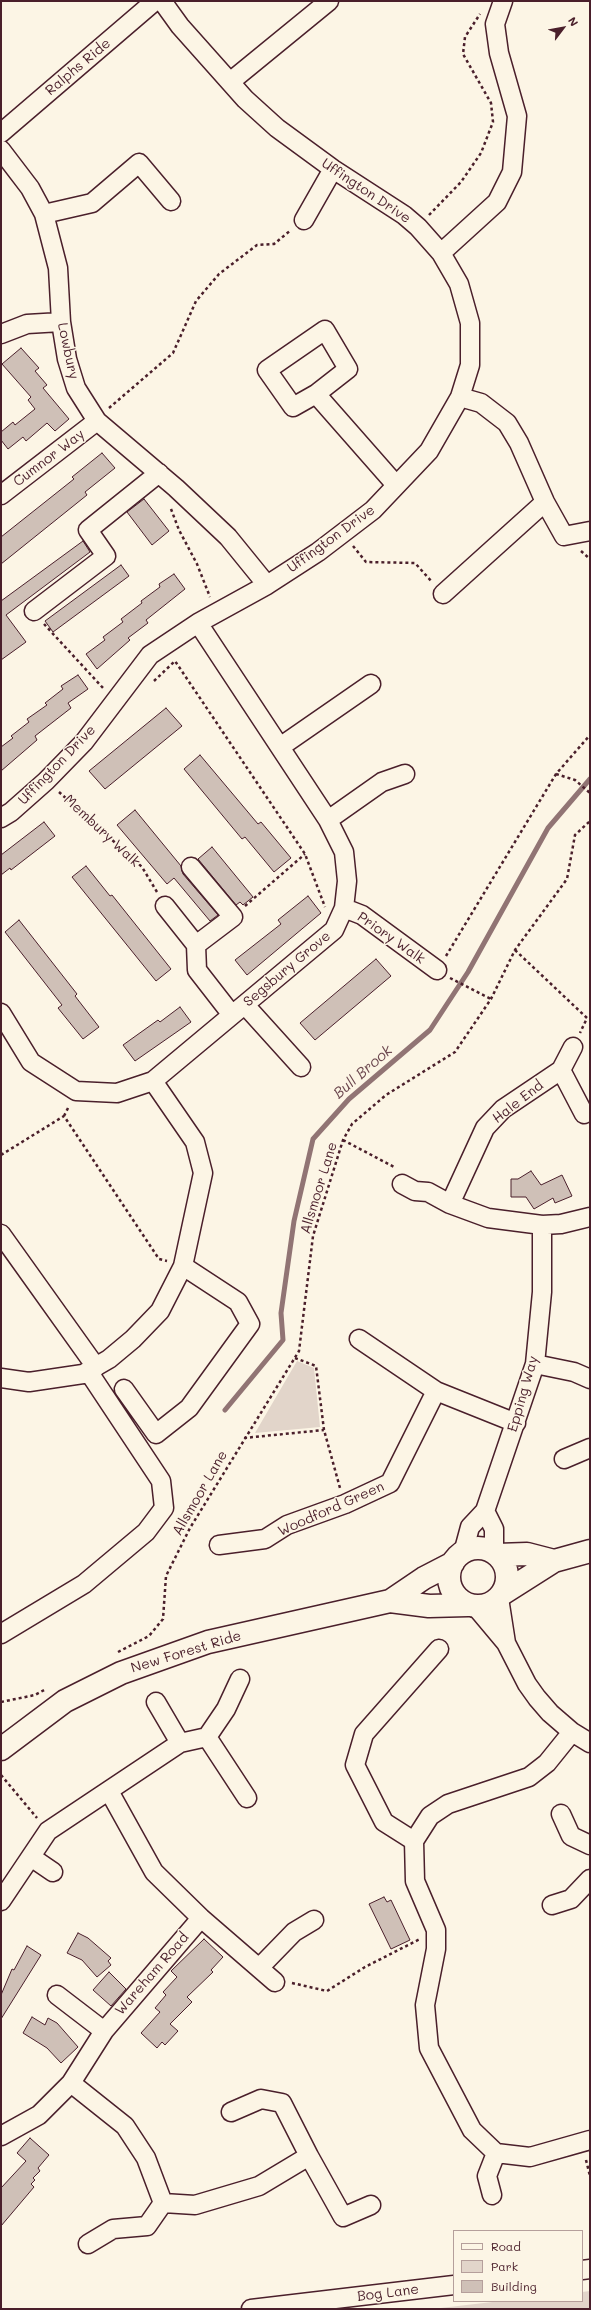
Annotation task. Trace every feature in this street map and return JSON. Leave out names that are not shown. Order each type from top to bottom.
[{"type":"main road","name":"New Forest Ride","points":[[1,1749],[65,1702],[121,1673],[208,1642],[390,1600],[458,1558],[479,1548],[496,1554],[527,1554],[554,1562]]},
{"type":"main road","name":"New Forest Ride","points":[[390,1600],[429,1606],[484,1606],[554,1562],[590,1551]]},
{"type":"main road","points":[[496,1554],[502,1562],[507,1578],[501,1596]]},
{"type":"main road","points":[[458,1558],[450,1577],[453,1592],[460,1599],[472,1605]]},
{"type":"street","name":"Ralphs Ride","points":[[1,133],[155,1]]},
{"type":"street","name":"Uffington Drive","points":[[1,818],[11,812],[46,781],[84,742],[150,654],[198,623],[267,585],[343,533],[373,510],[429,451],[460,397],[470,365],[470,323],[459,284],[441,253],[418,226],[333,169],[277,128],[245,99],[180,26],[162,1]]},
{"type":"street","points":[[230,82],[329,1]]},
{"type":"street","points":[[441,253],[497,202],[512,172],[517,116],[499,53],[495,24],[503,2]]},
{"type":"street","name":"Lowbury","points":[[1,150],[30,188],[44,214],[58,268],[61,322],[67,359],[76,388],[97,421],[159,473],[228,537],[267,585]]},
{"type":"street","points":[[44,214],[92,203],[139,163],[171,201]]},
{"type":"street","points":[[304,220],[333,169]]},
{"type":"street","points":[[1,334],[28,324],[61,322]]},
{"type":"street","points":[[325,330],[348,369],[316,394],[293,407],[267,370],[325,330]]},
{"type":"street","points":[[316,394],[396,485]]},
{"type":"street","points":[[460,397],[481,403],[507,423],[519,443],[545,502],[564,536],[590,531]]},
{"type":"street","name":"Cumnor Way","points":[[1,494],[97,421]]},
{"type":"street","points":[[34,611],[106,556],[88,530],[159,473]]},
{"type":"street","points":[[443,594],[545,502]]},
{"type":"street","name":"Segsbury Grove","points":[[1,1013],[31,1062],[76,1091],[117,1093],[152,1081],[334,930],[344,908],[347,881],[344,852],[328,820],[198,623]]},
{"type":"street","points":[[280,747],[371,684]]},
{"type":"street","points":[[328,820],[382,782],[405,774]]},
{"type":"street","points":[[191,867],[233,917],[196,945]]},
{"type":"street","points":[[166,906],[196,945],[197,970],[301,1067]]},
{"type":"street","name":"Priory Walk","points":[[344,908],[362,915],[437,970]]},
{"type":"street","points":[[572,1047],[561,1070],[584,1114]]},
{"type":"street","name":"Hale End","points":[[450,1204],[485,1128],[504,1109],[561,1070]]},
{"type":"street","points":[[1,1378],[29,1382],[83,1374],[109,1359],[133,1339],[160,1311],[183,1266],[203,1173],[195,1142],[152,1081]]},
{"type":"street","points":[[399,1176],[415,1191],[428,1192],[450,1204],[488,1218],[542,1225],[561,1224],[590,1217]]},
{"type":"street","name":"Epping Way","points":[[458,1558],[470,1527],[485,1511],[535,1364],[542,1292],[542,1225]]},
{"type":"street","points":[[1,1234],[92,1369],[162,1481],[164,1508],[146,1532],[84,1584],[1,1634]]},
{"type":"street","points":[[124,1389],[156,1434],[189,1408],[250,1324],[238,1302],[183,1266]]},
{"type":"street","points":[[359,1339],[436,1391],[516,1423]]},
{"type":"street","points":[[535,1364],[574,1372],[590,1379]]},
{"type":"street","name":"Woodford Green","points":[[219,1546],[265,1540],[288,1525],[345,1504],[390,1483],[436,1391]]},
{"type":"street","points":[[564,1459],[590,1448]]},
{"type":"street","points":[[485,1511],[494,1528],[496,1554]]},
{"type":"street","points":[[501,1596],[506,1643]]},
{"type":"street","points":[[472,1605],[506,1643],[527,1684],[550,1713],[572,1732],[590,1743]]},
{"type":"street","points":[[414,1841],[384,1822],[355,1765],[364,1734],[439,1649]]},
{"type":"street","points":[[3,1892],[31,1857],[48,1831],[180,1743],[207,1737],[226,1709],[240,1679]]},
{"type":"street","points":[[156,1702],[180,1743]]},
{"type":"street","points":[[572,1732],[547,1763],[529,1777],[448,1804],[430,1816],[414,1841],[415,1881],[436,1930],[436,1949],[425,2005],[429,2048],[472,2130],[496,2153],[530,2157],[590,2140]]},
{"type":"street","points":[[207,1737],[247,1798]]},
{"type":"street","points":[[109,1791],[154,1872],[201,1918],[275,1982]]},
{"type":"street","points":[[561,1814],[571,1836],[590,1845]]},
{"type":"street","points":[[31,1857],[53,1872]]},
{"type":"street","points":[[552,1905],[571,1899],[590,1879]]},
{"type":"street","name":"Wareham Road","points":[[1,2136],[39,2115],[71,2083],[104,2031],[201,1918]]},
{"type":"street","points":[[259,1968],[294,1932],[314,1920]]},
{"type":"street","points":[[57,1994],[104,2031]]},
{"type":"street","points":[[71,2083],[125,2126],[146,2158],[163,2203]]},
{"type":"street","points":[[232,2112],[261,2099],[282,2103],[309,2156],[344,2216],[371,2205]]},
{"type":"street","points":[[492,2195],[487,2176],[496,2153]]},
{"type":"street","points":[[163,2203],[195,2204],[259,2186],[309,2156]]},
{"type":"street","points":[[88,2244],[113,2229],[147,2226],[163,2203]]},
{"type":"street","name":"Bog Lane","points":[[251,2309],[453,2285]]},
{"type":"path","points":[[418,226],[462,182],[481,153],[493,122],[491,103],[463,54],[465,37],[477,16],[493,4],[503,2]]},
{"type":"path","points":[[97,421],[117,399],[173,353],[196,301],[219,274],[257,245],[274,244],[304,220]]},
{"type":"path","points":[[169,502],[179,530],[197,564],[213,604],[220,611]]},
{"type":"path","points":[[343,533],[366,562],[415,563],[443,594]]},
{"type":"path","points":[[34,611],[52,635],[115,701]]},
{"type":"path","points":[[132,678],[144,690],[175,661],[306,854],[334,930]]},
{"type":"path","points":[[437,970],[556,774],[590,735]]},
{"type":"path","points":[[556,774],[575,780],[590,793]]},
{"type":"path","name":"Membury Walk","points":[[46,781],[142,867],[166,906]]},
{"type":"path","name":"Allsmoor Lane","points":[[163,1619],[166,1576],[190,1528],[244,1438],[299,1351],[313,1236],[343,1140],[352,1124],[386,1095],[455,1052],[491,999],[515,950],[567,879],[576,835],[590,821]]},
{"type":"path","points":[[233,917],[306,854]]},
{"type":"path","points":[[515,950],[587,1018],[572,1047]]},
{"type":"path","points":[[455,981],[491,999]]},
{"type":"path","points":[[1,1155],[64,1116],[159,1259]]},
{"type":"path","points":[[343,1140],[399,1176]]},
{"type":"path","points":[[295,1358],[316,1366],[324,1430],[345,1504]]},
{"type":"path","points":[[244,1438],[324,1430]]},
{"type":"path","points":[[1,1775],[48,1831]]},
{"type":"path","points":[[275,1982],[286,1981],[327,1991],[365,1967],[436,1930]]},
{"type":"green space","points":[[297,1361],[314,1368],[320,1427],[255,1433]]},
{"type":"green space","points":[[590,2291],[590,2309],[432,2309],[492,2302],[583,2302],[583,2292]]},
{"type":"building","points":[[21,348],[39,368],[35,371],[47,385],[43,388],[69,419],[55,431],[47,423],[26,441],[23,437],[8,449],[1,440],[1,432],[13,422],[15,425],[35,409],[28,400],[31,397],[2,364]]},
{"type":"building","points":[[102,453],[115,468],[85,492],[87,495],[1,564],[1,537],[74,479],[72,477]]},
{"type":"building","points":[[144,499],[169,531],[152,545],[127,512]]},
{"type":"building","points":[[83,541],[90,552],[6,615],[26,642],[1,660],[1,601]]},
{"type":"building","points":[[121,565],[129,576],[53,632],[45,621]]},
{"type":"building","points":[[174,574],[185,589],[146,620],[148,623],[128,638],[130,640],[97,669],[86,654],[105,640],[103,637],[123,622],[121,619],[142,603],[141,601],[160,587],[159,584]]},
{"type":"building","points":[[78,675],[88,689],[68,703],[71,708],[35,736],[37,740],[1,771],[1,747],[13,738],[11,736],[29,722],[27,719],[47,705],[45,703],[63,689],[61,686]]},
{"type":"building","points":[[166,708],[182,726],[105,789],[89,771]]},
{"type":"building","points":[[200,755],[258,824],[261,822],[291,858],[274,872],[245,837],[242,839],[184,769]]},
{"type":"building","points":[[135,810],[181,866],[183,874],[218,915],[210,921],[174,878],[167,884],[117,825]]},
{"type":"building","points":[[44,822],[55,836],[11,870],[10,868],[1,875],[1,855]]},
{"type":"building","points":[[212,847],[253,897],[243,905],[240,902],[236,905],[198,859]]},
{"type":"building","points":[[86,866],[110,896],[112,895],[171,969],[156,981],[72,877]]},
{"type":"building","points":[[308,896],[321,913],[247,975],[235,960],[281,924],[278,920]]},
{"type":"building","points":[[19,920],[77,994],[75,996],[99,1027],[83,1039],[58,1008],[62,1005],[5,932]]},
{"type":"building","points":[[376,959],[391,976],[315,1040],[300,1023]]},
{"type":"building","points":[[180,1007],[191,1022],[135,1061],[123,1045],[158,1020],[160,1022]]},
{"type":"building","points":[[531,1171],[541,1185],[562,1175],[572,1196],[555,1203],[553,1198],[534,1209],[526,1197],[511,1197],[511,1179],[518,1179]]},
{"type":"building","points":[[384,1897],[387,1902],[391,1900],[410,1940],[391,1949],[369,1904]]},
{"type":"building","points":[[78,1933],[88,1938],[111,1958],[108,1961],[111,1965],[97,1977],[82,1960],[67,1953]]},
{"type":"building","points":[[204,1939],[223,1957],[211,1970],[213,1972],[187,1997],[192,2002],[170,2024],[178,2031],[165,2045],[162,2042],[157,2048],[141,2033],[160,2012],[155,2008],[166,1995],[163,1992],[177,1977],[171,1971]]},
{"type":"building","points":[[27,1946],[41,1955],[1,2019],[1,1995],[12,1969],[14,1970]]},
{"type":"building","points":[[109,1972],[126,1989],[111,2006],[93,1990]]},
{"type":"building","points":[[32,2017],[45,2025],[48,2018],[57,2023],[78,2047],[61,2063],[47,2048],[23,2033]]},
{"type":"building","points":[[30,2138],[49,2155],[38,2168],[40,2171],[33,2178],[35,2180],[31,2184],[34,2187],[1,2226],[1,2188],[26,2161],[17,2153]]},
{"type":"waterway","name":"Bull Brook","points":[[225,1410],[283,1340],[281,1313],[294,1221],[313,1139],[349,1099],[430,1030],[468,972],[548,828],[590,779]]}]
